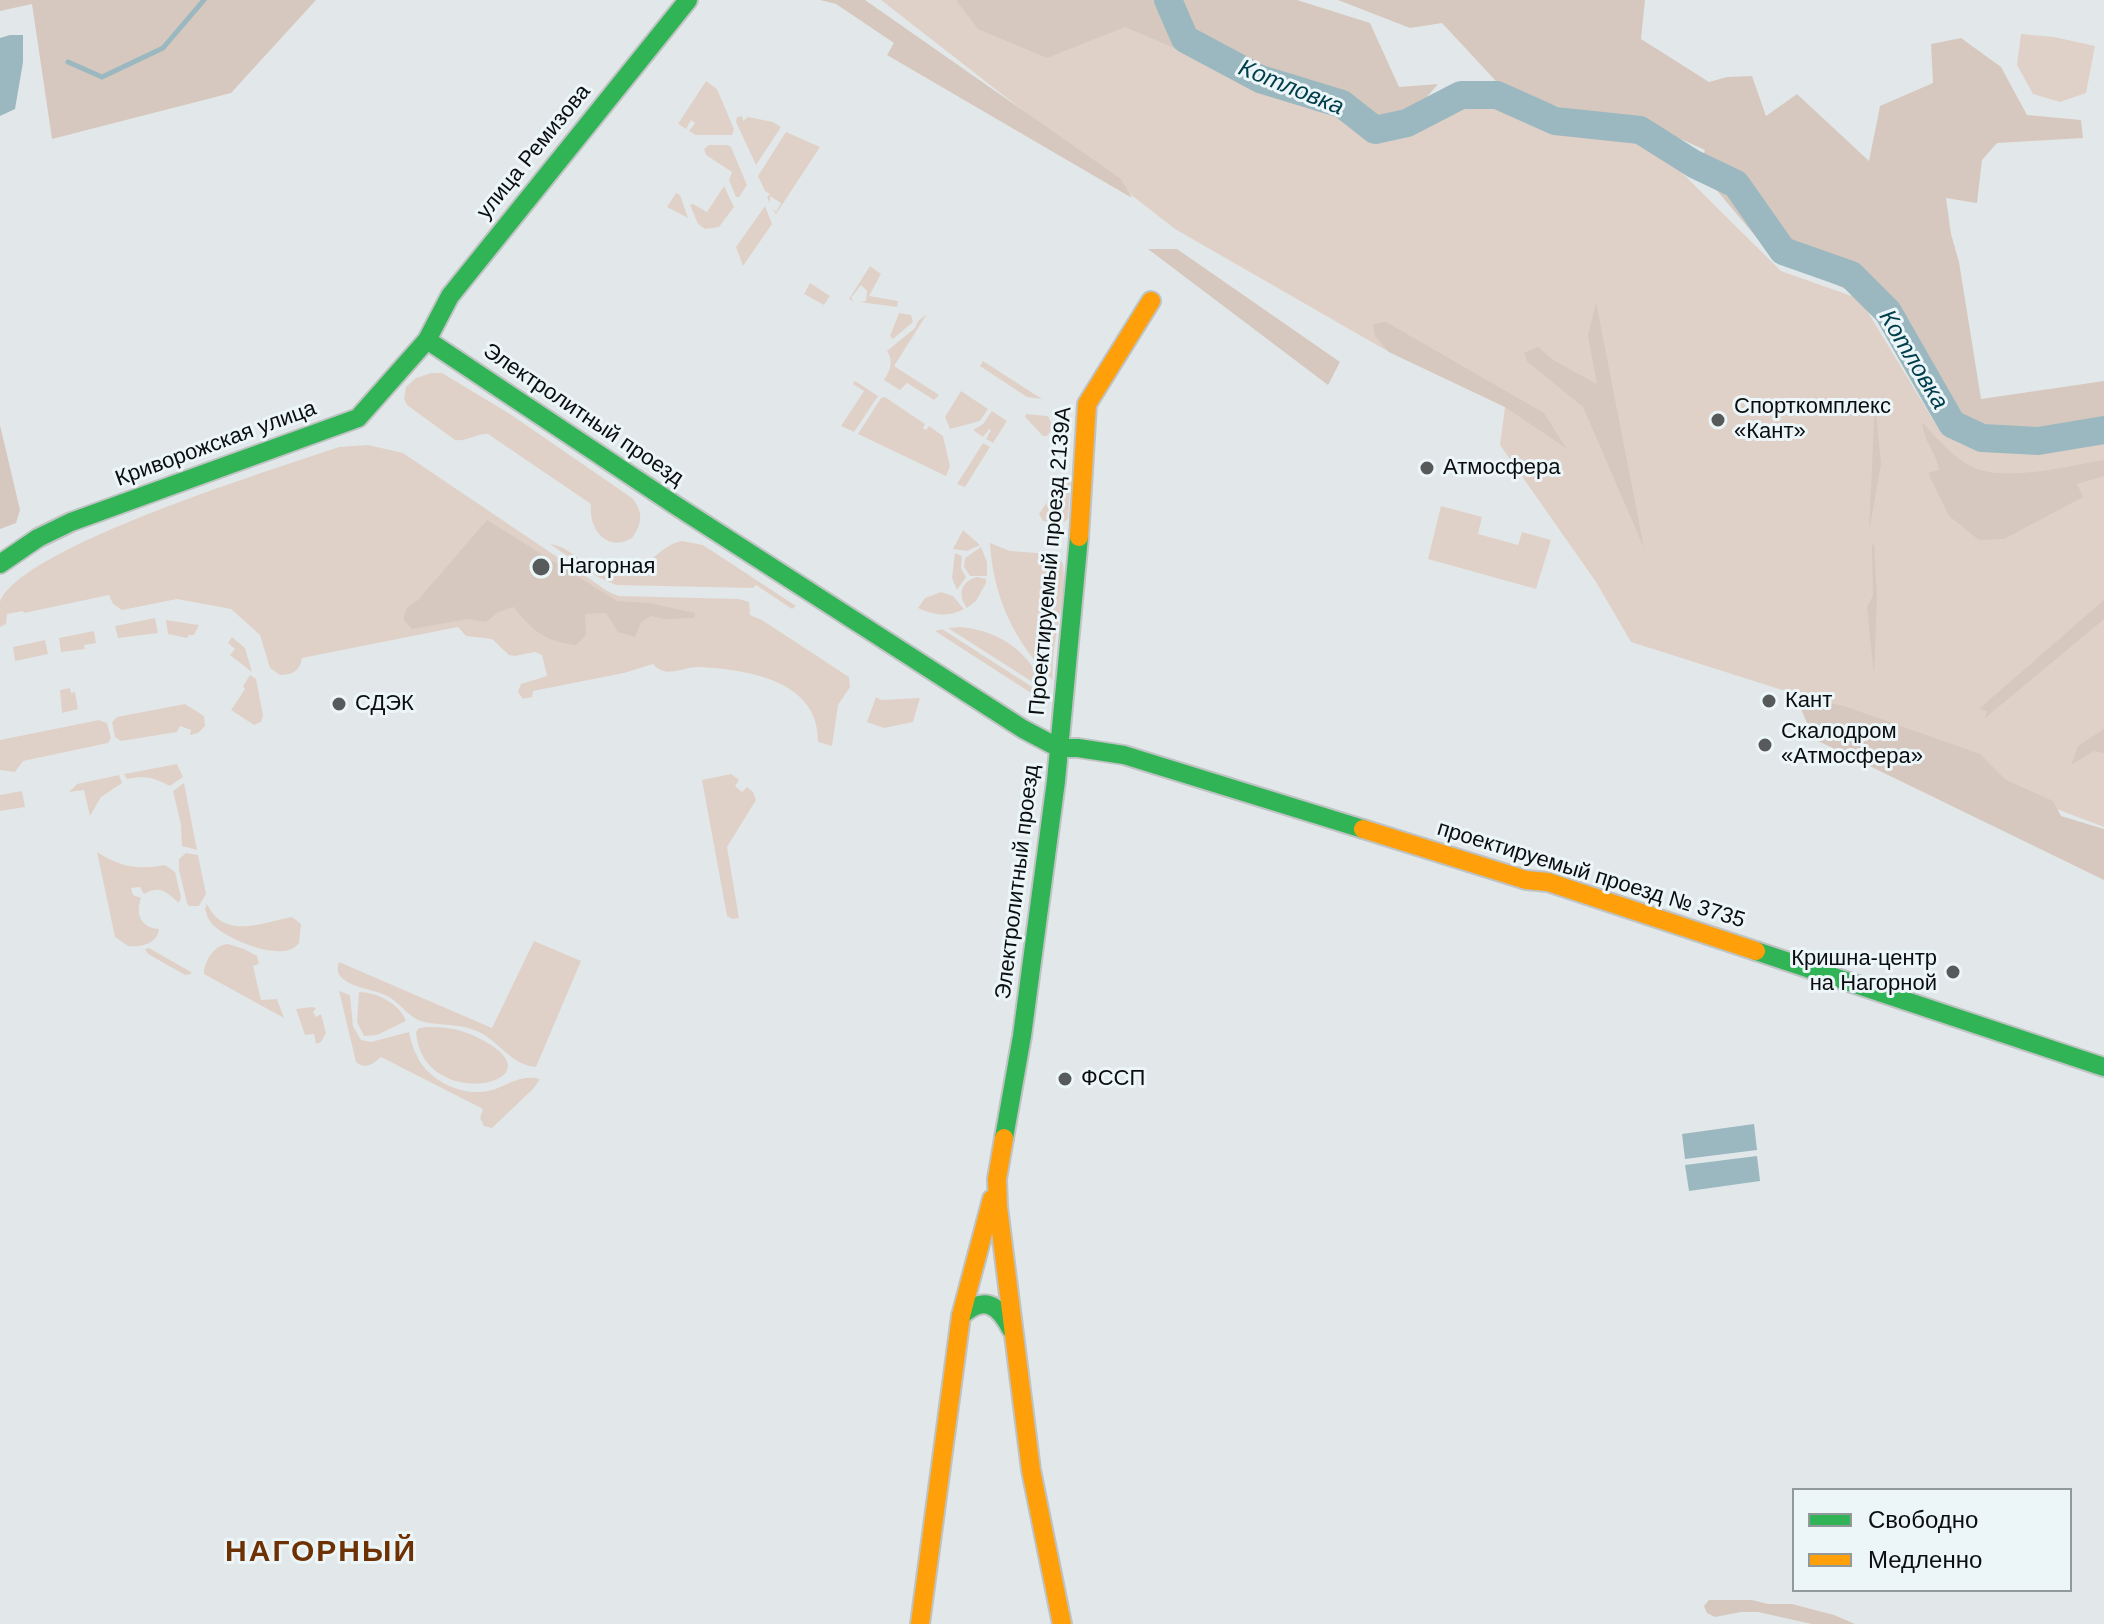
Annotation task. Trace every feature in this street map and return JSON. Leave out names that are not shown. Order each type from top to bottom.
[{"type":"street","name":"улица Ремизова","points":[[427,340],[459,285],[688,0]]},
{"type":"street","name":"Проектируемый проезд 2139А","points":[[1059,748],[1067,647],[1076,587],[1087,404],[1151,301]]},
{"type":"street","name":"Криворожская улица","points":[[0,564],[38,538],[71,522],[358,418],[427,340]]},
{"type":"street","name":"Электролитный проезд","points":[[427,340],[1023,729],[1059,748],[1022,1036],[997,1179],[1031,1470],[1062,1624]]},
{"type":"street","name":"проектируемый проезд № 3735","points":[[1059,748],[1124,755],[1526,880],[1548,882],[2104,1067]]},
{"type":"street","points":[[920,1624],[961,1316],[997,1179]]},
{"type":"street","points":[[961,1316],[969,1307],[988,1303],[1007,1320],[1015,1337]]},
{"type":"shaded area","points":[[0,0],[316,0],[231,93],[52,139],[32,4],[0,11]]},
{"type":"shaded area","points":[[820,0],[865,0],[1121,179],[1132,198],[887,55],[894,43],[836,4]]},
{"type":"shaded area","name":"Спорткомплекс «Кант»","points":[[881,0],[1073,0],[1344,114],[1531,90],[1666,157],[1781,271],[1860,299],[1941,433],[2010,452],[2104,443],[2104,827],[1980,780],[1798,695],[1631,642],[1596,582],[1500,445],[1505,407],[1389,352],[1175,229]]},
{"type":"shaded area","points":[[956,0],[1297,0],[1370,23],[1399,87],[1438,84],[1401,127],[1341,119],[1125,27],[1047,58],[978,29]]},
{"type":"shaded area","points":[[1338,0],[1645,0],[1641,39],[1709,82],[1727,77],[1752,76],[1766,116],[1797,94],[1869,161],[1880,106],[1933,83],[1931,44],[1961,38],[2001,67],[2027,115],[2081,120],[2083,138],[1997,143],[1982,160],[1977,203],[1946,198],[1981,399],[2104,381],[2104,443],[2036,454],[1975,448],[1952,430],[1905,357],[1887,316],[1859,295],[1772,256],[1698,168],[1705,150],[1634,118],[1574,110],[1508,94],[1442,23],[1410,28]]},
{"type":"shaded area","points":[[2021,34],[2095,46],[2086,93],[2060,102],[2033,94],[2017,65]]},
{"type":"shaded area","points":[[706,81],[717,89],[734,129],[732,135],[696,135],[689,131],[695,123],[691,120],[686,129],[678,124]]},
{"type":"shaded area","points":[[742,116],[743,121],[748,117],[773,122],[781,127],[756,165],[736,122],[737,117]]},
{"type":"shaded area","points":[[786,132],[820,147],[776,214],[771,207],[776,212],[781,203],[770,196],[770,203],[767,197],[770,194],[765,191],[758,176]]},
{"type":"shaded area","points":[[709,145],[731,147],[747,185],[739,197],[736,197],[729,180],[732,172],[706,155],[704,149]]},
{"type":"shaded area","points":[[724,186],[734,207],[719,227],[705,229],[698,224],[690,205],[707,212]]},
{"type":"shaded area","points":[[676,193],[680,195],[688,218],[667,207]]},
{"type":"shaded area","points":[[765,206],[772,224],[743,266],[736,247]]},
{"type":"shaded area","points":[[1148,249],[1177,249],[1340,362],[1328,385]]},
{"type":"shaded area","points":[[870,266],[881,274],[869,296],[898,301],[897,307],[859,302],[866,301],[867,291],[861,285],[851,298],[854,302],[849,299]]},
{"type":"shaded area","points":[[810,283],[830,296],[824,305],[804,294]]},
{"type":"shaded area","points":[[1596,302],[1644,548],[1583,407],[1527,361],[1524,353],[1538,347],[1553,360],[1597,384],[1588,336]]},
{"type":"shaded area","points":[[899,313],[911,315],[913,322],[893,339],[890,336]]},
{"type":"shaded area","points":[[927,314],[894,366],[939,395],[934,400],[907,383],[900,390],[884,380],[890,366],[887,351]]},
{"type":"shaded area","points":[[1386,322],[1544,413],[1566,448],[1505,407],[1389,352],[1375,336],[1373,324]]},
{"type":"shaded area","points":[[983,361],[1042,399],[1027,397],[980,366]]},
{"type":"shaded area","points":[[442,373],[510,414],[632,498],[640,518],[632,538],[615,543],[601,536],[593,522],[591,504],[488,434],[455,440],[407,405],[404,399],[406,387],[416,378]]},
{"type":"shaded area","points":[[855,381],[878,396],[854,432],[841,426],[864,391],[853,384]]},
{"type":"shaded area","points":[[961,391],[988,409],[980,421],[950,429],[945,417]]},
{"type":"shaded area","points":[[885,397],[925,424],[923,428],[926,430],[929,426],[943,436],[950,466],[946,476],[858,434],[881,398]]},
{"type":"shaded area","points":[[1875,401],[1881,464],[1869,532]]},
{"type":"shaded area","points":[[992,411],[1007,421],[993,443],[986,439],[991,430],[983,437],[973,430],[983,424]]},
{"type":"shaded area","points":[[1026,414],[1048,416],[1053,427],[1047,436],[1043,436],[1025,417]]},
{"type":"shaded area","points":[[1922,422],[1956,456],[1980,470],[2025,473],[2104,460],[2104,476],[2077,484],[2083,497],[2004,539],[1979,540],[1949,516],[1928,473],[1939,470]]},
{"type":"shaded area","points":[[0,425],[20,510],[16,523],[0,529]]},
{"type":"shaded area","points":[[983,443],[990,447],[965,487],[957,484]]},
{"type":"shaded area","points":[[368,445],[403,453],[609,592],[619,596],[739,599],[749,602],[750,615],[849,677],[850,687],[838,705],[832,746],[818,742],[815,721],[807,705],[794,692],[777,682],[739,671],[693,667],[669,672],[653,664],[624,673],[533,691],[532,697],[523,699],[518,692],[521,684],[547,676],[542,655],[535,652],[509,655],[492,639],[466,636],[458,627],[302,658],[295,671],[280,675],[270,668],[260,635],[231,609],[177,599],[122,610],[113,604],[109,595],[7,614],[6,624],[0,627],[0,602],[18,580],[100,534],[210,491],[339,447]]},
{"type":"shaded area","points":[[1065,476],[1071,479],[1068,519],[1064,522],[1043,521],[1039,514]]},
{"type":"shaded area","points":[[1441,506],[1482,517],[1478,534],[1518,545],[1522,532],[1551,540],[1536,589],[1428,559]]},
{"type":"shaded area","points":[[487,520],[617,601],[649,603],[695,613],[694,618],[651,616],[641,622],[635,637],[618,632],[606,613],[585,614],[586,635],[576,645],[540,634],[514,607],[498,612],[486,622],[467,619],[412,629],[403,619],[407,608],[418,600]]},
{"type":"shaded area","points":[[963,530],[980,545],[967,551],[953,549]]},
{"type":"shaded area","points":[[682,541],[703,545],[796,606],[792,609],[756,585],[753,588],[616,585],[598,577],[550,544],[565,549],[598,571],[618,576],[638,570],[662,550]]},
{"type":"shaded area","points":[[990,543],[1010,551],[1051,554],[1063,563],[1063,592],[1053,680],[1027,650],[1008,618],[996,582]]},
{"type":"shaded area","points":[[1874,543],[1877,597],[1874,675],[1867,607],[1873,596]]},
{"type":"shaded area","points":[[981,547],[987,562],[987,576],[970,576],[964,567],[965,558]]},
{"type":"shaded area","points":[[955,553],[962,556],[961,568],[966,577],[957,590],[952,578]]},
{"type":"shaded area","points":[[977,577],[986,579],[986,583],[976,601],[967,608],[962,589]]},
{"type":"shaded area","points":[[941,592],[953,596],[964,609],[941,614],[918,608],[925,598]]},
{"type":"shaded area","points":[[2104,600],[2104,619],[1985,718],[1987,711],[1979,709]]},
{"type":"shaded area","points":[[155,618],[158,633],[118,638],[115,626]]},
{"type":"shaded area","points":[[166,620],[199,625],[194,635],[187,638],[168,634]]},
{"type":"shaded area","points":[[961,627],[989,633],[1012,646],[1031,665],[1045,690],[948,628]]},
{"type":"shaded area","points":[[942,629],[1037,690],[1034,695],[935,631]]},
{"type":"shaded area","points":[[94,631],[96,643],[84,645],[85,649],[61,652],[59,638]]},
{"type":"shaded area","points":[[232,637],[245,648],[252,672],[230,655],[235,649],[228,643]]},
{"type":"shaded area","points":[[45,640],[48,654],[15,661],[13,647]]},
{"type":"shaded area","points":[[250,675],[256,679],[263,715],[261,722],[254,725],[231,710]]},
{"type":"shaded area","points":[[70,688],[71,693],[75,692],[78,709],[62,713],[60,690]]},
{"type":"shaded area","points":[[876,697],[881,700],[920,698],[913,722],[884,728],[867,722]]},
{"type":"shaded area","points":[[1814,699],[1847,707],[1980,754],[2006,780],[2053,801],[2061,816],[2104,829],[2104,880],[1814,739],[1801,709]]},
{"type":"shaded area","points":[[185,704],[204,716],[205,726],[198,733],[190,735],[191,730],[180,726],[177,732],[121,741],[115,737],[112,722],[117,717]]},
{"type":"shaded area","points":[[99,720],[107,723],[111,738],[108,743],[23,761],[15,772],[0,770],[0,740]]},
{"type":"shaded area","points":[[2104,729],[2104,753],[2094,751],[2071,765],[2078,746]]},
{"type":"shaded area","points":[[177,764],[183,777],[170,786],[150,778],[127,779],[124,774]]},
{"type":"shaded area","points":[[731,774],[739,780],[735,786],[742,792],[747,787],[756,800],[727,847],[739,918],[732,919],[727,916],[702,780]]},
{"type":"shaded area","points":[[119,775],[122,783],[101,797],[90,816],[84,790],[69,792],[77,784]]},
{"type":"shaded area","points":[[184,783],[197,850],[182,846],[181,825],[173,791]]},
{"type":"shaded area","points":[[22,791],[25,807],[0,811],[0,795]]},
{"type":"shaded area","points":[[97,852],[122,864],[138,867],[165,865],[175,872],[181,897],[179,903],[163,891],[144,894],[140,887],[131,888],[133,895],[141,898],[141,919],[148,926],[159,929],[152,941],[128,946],[115,937]]},
{"type":"shaded area","points":[[186,853],[198,855],[206,894],[199,906],[189,906],[187,903],[179,870],[179,859]]},
{"type":"shaded area","points":[[207,904],[214,915],[233,926],[256,925],[292,917],[301,924],[299,943],[292,949],[282,951],[243,943],[213,925],[205,909]]},
{"type":"shaded area","points":[[534,941],[581,961],[536,1067],[520,1063],[472,1029],[419,1020],[389,997],[348,982],[338,971],[339,962],[492,1028]]},
{"type":"shaded area","points":[[228,944],[257,956],[259,964],[253,966],[261,1000],[277,999],[284,1018],[204,974],[211,954],[218,947]]},
{"type":"shaded area","points":[[149,948],[191,974],[185,975],[148,954],[145,949]]},
{"type":"shaded area","points":[[339,991],[350,995],[353,1026],[361,1040],[371,1042],[409,1032],[414,1050],[423,1065],[449,1086],[482,1092],[521,1079],[540,1079],[492,1128],[484,1126],[480,1118],[483,1109],[381,1057],[366,1066],[356,1062]]},
{"type":"shaded area","points":[[359,992],[387,1000],[399,1009],[406,1021],[377,1035],[364,1036],[357,1022]]},
{"type":"shaded area","points":[[316,1008],[313,1012],[316,1017],[321,1014],[326,1033],[316,1044],[314,1034],[305,1035],[296,1009]]},
{"type":"shaded area","points":[[436,1027],[468,1033],[483,1040],[506,1059],[507,1071],[497,1080],[479,1084],[459,1082],[439,1073],[424,1057],[416,1032],[419,1028]]},
{"type":"shaded area","points":[[1709,1600],[1792,1604],[1855,1624],[1812,1624],[1758,1612],[1715,1617],[1707,1613],[1704,1606]]},
{"type":"water","points":[[23,35],[23,62],[15,109],[0,116],[0,38]]},
{"type":"water","points":[[1754,1124],[1757,1150],[1685,1159],[1682,1134]]},
{"type":"water","points":[[1757,1156],[1760,1181],[1689,1191],[1685,1165]]},
{"type":"waterway","points":[[68,62],[102,77],[163,48],[204,0]]},
{"type":"waterway","name":"Котловка","points":[[1168,0],[1185,39],[1260,79],[1342,104],[1375,130],[1407,123],[1461,95],[1497,95],[1555,121],[1640,130],[1694,164],[1736,184],[1783,251],[1851,275],[1888,312],[1952,424],[1982,438],[2038,441],[2104,430]]},
{"type":"traffic: fast","points":[[0,564],[38,538],[71,522],[358,418],[427,340],[450,296],[688,0]]},
{"type":"traffic: fast","points":[[427,340],[675,505],[1023,729],[1059,748],[1124,755],[1363,829]]},
{"type":"traffic: fast","points":[[1004,1138],[1022,1036],[1056,781],[1079,537]]},
{"type":"traffic: fast","points":[[1756,951],[2104,1067]]},
{"type":"traffic: fast","points":[[961,1316],[977,1306],[990,1305],[1001,1313],[1011,1329]]},
{"type":"traffic: slow","points":[[1079,537],[1087,404],[1151,301]]},
{"type":"traffic: slow","points":[[1363,829],[1526,880],[1548,882],[1756,951]]},
{"type":"traffic: slow","points":[[1004,1138],[997,1179],[998,1207],[1031,1470],[1062,1624]]},
{"type":"traffic: slow","points":[[920,1624],[961,1316],[992,1199]]},
{"type":"place","name":"Спорткомплекс «Кант»","points":[[1718,420]]},
{"type":"place","name":"Атмосфера","points":[[1427,468]]},
{"type":"place","name":"Нагорная","points":[[541,567]]},
{"type":"place","name":"Кант","points":[[1769,701]]},
{"type":"place","name":"СДЭК","points":[[339,704]]},
{"type":"place","name":"Скалодром «Атмосфера»","points":[[1765,745]]},
{"type":"place","name":"Кришна-центр на Нагорной","points":[[1953,972]]},
{"type":"place","name":"ФССП","points":[[1065,1079]]},
{"type":"district","name":"НАГОРНЫЙ","points":[[321,1553]]}]
